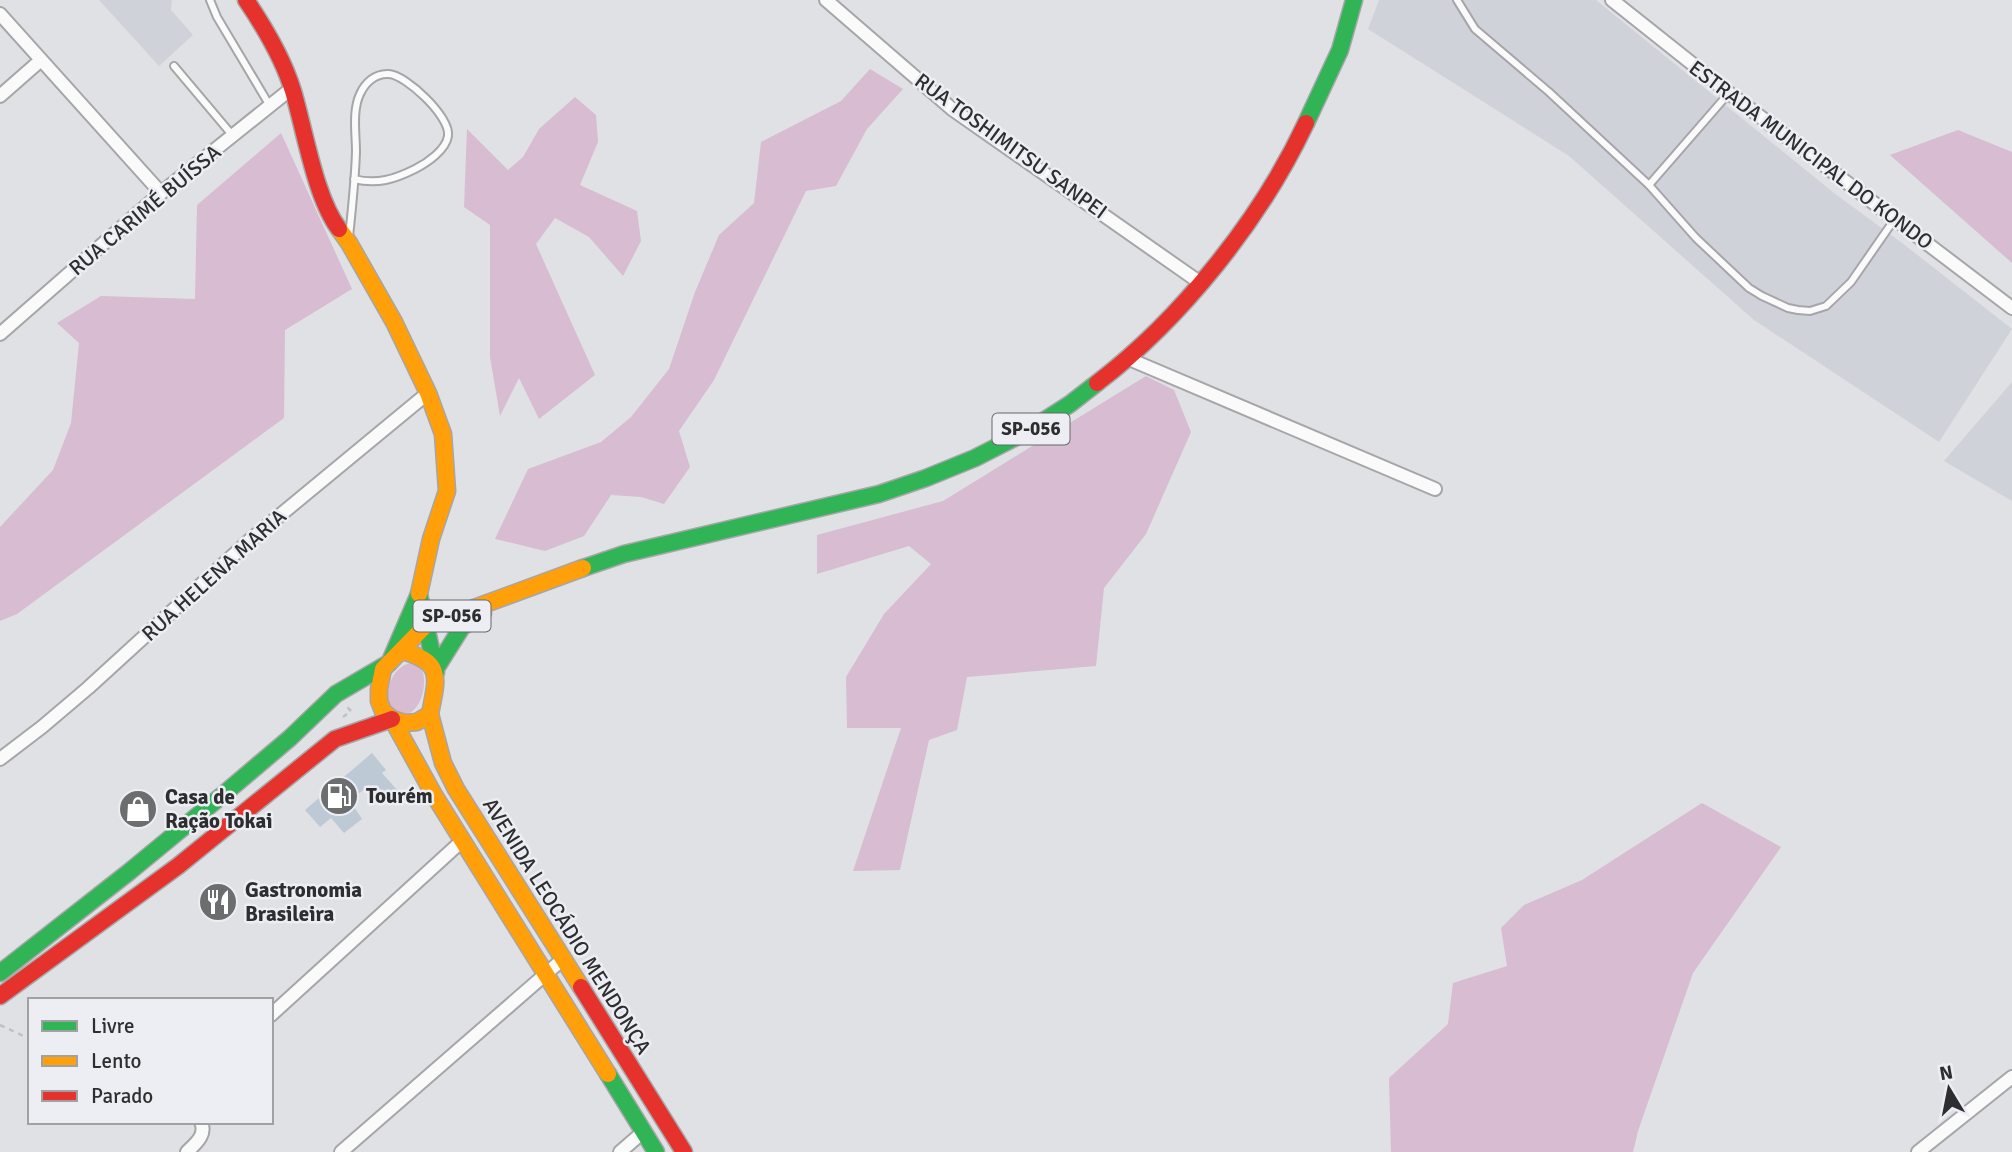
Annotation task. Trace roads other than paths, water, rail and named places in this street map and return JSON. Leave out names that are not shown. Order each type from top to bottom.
[{"type":"main road","points":[[0,973],[225,793],[290,738],[336,694],[390,662],[419,594],[431,540],[447,491],[443,434],[428,393],[394,322],[349,243],[332,220],[322,196],[292,89],[269,34],[246,0]]},
{"type":"main road","name":"SP-056","points":[[402,651],[425,626],[624,554],[879,494],[926,478],[975,458],[1028,431],[1070,404],[1129,359],[1202,284],[1264,199],[1301,134],[1340,50],[1354,0]]},
{"type":"main road","points":[[419,594],[435,671],[430,715],[417,722],[405,723],[392,719],[383,710],[379,701],[383,669],[402,651],[424,658],[432,664],[435,671]]},
{"type":"main road","points":[[435,671],[462,627],[510,594]]},
{"type":"main road","name":"AVENIDA LEOCÁDIO MENDONÇA","points":[[430,715],[443,763],[456,789],[684,1152]]},
{"type":"main road","points":[[0,996],[178,866],[335,739],[392,719]]},
{"type":"main road","name":"AVENIDA LEOCÁDIO MENDONÇA","points":[[392,719],[427,783],[656,1152]]},
{"type":"street","name":"RUA TOSHIMITSU SANPEI","points":[[826,0],[952,109],[1202,284]]},
{"type":"street","name":"ESTRADA MUNICIPAL DO KONDO","points":[[1612,0],[1729,93],[2012,308]]},
{"type":"street","points":[[0,14],[161,193]]},
{"type":"street","points":[[0,96],[41,60]]},
{"type":"street","name":"RUA CARIMÉ BUÍSSA","points":[[0,334],[161,193],[292,89]]},
{"type":"street","points":[[1129,359],[1435,489]]},
{"type":"street","name":"RUA HELENA MARIA","points":[[0,759],[88,688],[250,540],[428,393]]},
{"type":"street","points":[[273,1013],[463,840]]},
{"type":"street","points":[[341,1152],[563,958]]},
{"type":"street","points":[[1917,1152],[2012,1077]]},
{"type":"street","points":[[187,1152],[202,1135],[202,1124]]},
{"type":"street","points":[[620,1152],[643,1132]]},
{"type":"lane","points":[[210,0],[216,17],[270,106]]},
{"type":"lane","points":[[1457,0],[1475,29],[1549,92],[1649,185],[1696,238],[1749,288],[1762,296],[1798,310],[1810,311],[1826,306],[1851,282],[1894,220]]},
{"type":"lane","points":[[174,66],[233,136]]},
{"type":"lane","points":[[349,243],[359,95],[368,81],[376,76],[389,74],[407,82],[433,106],[447,126],[448,137],[441,149],[422,166],[397,178],[381,182],[354,179]]},
{"type":"lane","points":[[1649,185],[1729,93]]},
{"type":"place","name":"Tourém","points":[[339,796]]},
{"type":"place","name":"Casa de Ração Tokai","points":[[138,809]]},
{"type":"place","name":"Gastronomia Brasileira","points":[[218,902]]}]
